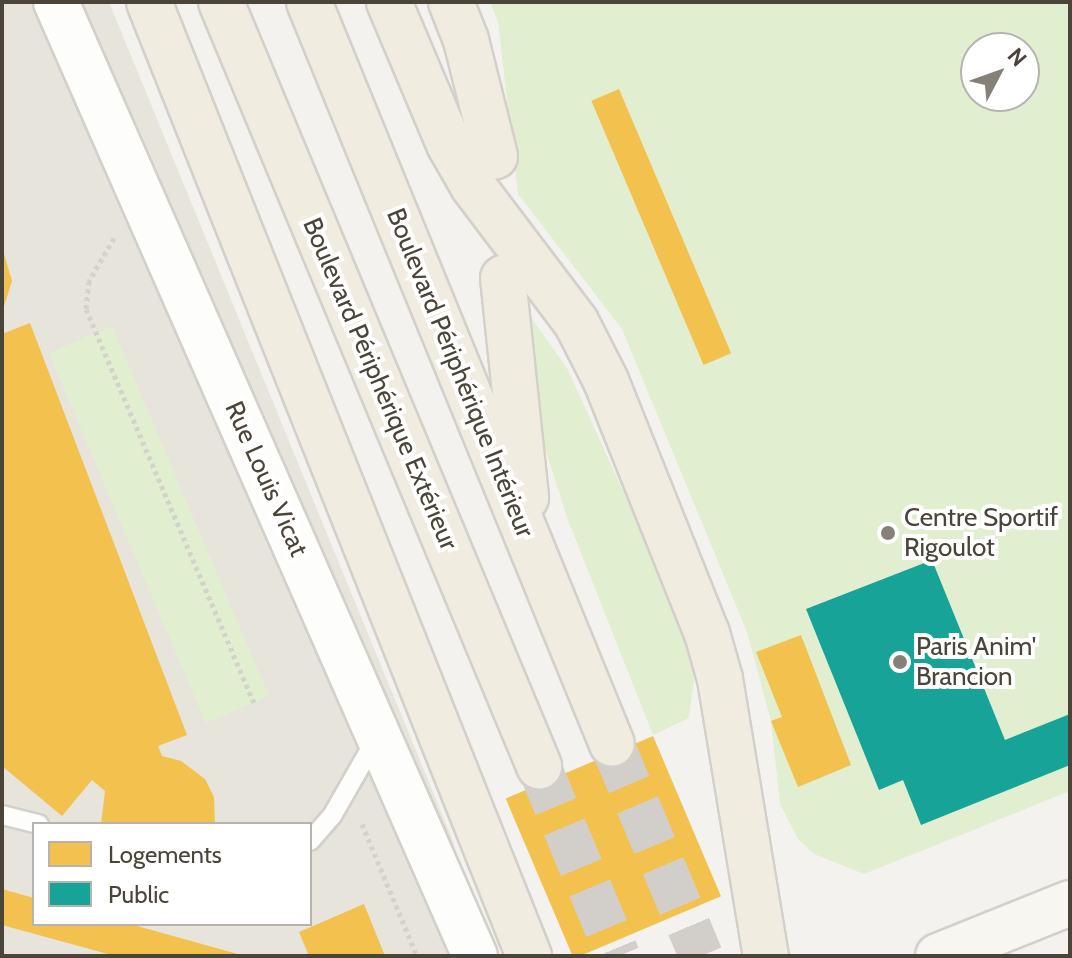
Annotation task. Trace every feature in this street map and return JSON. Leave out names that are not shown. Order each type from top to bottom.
[{"type":"highway","points":[[149,2],[529,956]]},
{"type":"highway","name":"Boulevard Périphérique Extérieur","points":[[221,2],[539,766]]},
{"type":"highway","name":"Boulevard Périphérique Intérieur","points":[[309,2],[612,744]]},
{"type":"highway","points":[[389,2],[424,92],[465,172],[576,322],[606,381],[702,619],[720,679],[766,956]]},
{"type":"highway","points":[[451,2],[466,40],[495,156]]},
{"type":"highway","points":[[503,278],[532,552]]},
{"type":"main road","points":[[938,956],[1070,903]]},
{"type":"street","name":"Rue Louis Vicat","points":[[56,2],[475,956]]},
{"type":"lane","points":[[312,838],[348,788],[378,735]]},
{"type":"lane","points":[[2,815],[32,822]]},
{"type":"path","points":[[115,236],[89,281],[86,309],[254,703]]},
{"type":"path","points":[[348,788],[417,956]]},
{"type":"shaded area","points":[[2,2],[109,2],[453,841],[482,956],[2,956]]},
{"type":"green space","name":"Centre Sportif Rigoulot","points":[[490,2],[1070,2],[1070,791],[864,874],[814,854],[798,839],[780,804],[771,721],[747,632],[622,329],[518,194],[498,22]]},
{"type":"green space","points":[[524,307],[568,370],[689,636],[694,679],[689,718],[653,735],[568,520],[535,417]]},
{"type":"green space","points":[[112,326],[269,696],[206,723],[48,353]]},
{"type":"building: Logements","points":[[619,89],[731,353],[704,365],[591,101]]},
{"type":"building: Logements","points":[[2,247],[12,281],[2,313]]},
{"type":"building: Logements","points":[[30,323],[187,735],[158,746],[162,756],[181,761],[205,779],[214,797],[215,822],[101,822],[105,791],[92,780],[62,816],[2,766],[2,334]]},
{"type":"building: Logements","points":[[801,635],[851,765],[798,787],[771,721],[782,717],[756,652]]},
{"type":"building: Logements","points":[[653,736],[721,896],[580,956],[573,956],[506,799]]},
{"type":"building: Logements","points":[[2,889],[32,897],[32,926],[137,926],[245,956],[115,956],[2,925]]},
{"type":"building: Logements","points":[[364,904],[385,956],[309,956],[299,932]]},
{"type":"building: Public","name":"Paris Anim' Brancion","points":[[932,560],[1005,740],[1070,714],[1070,765],[921,825],[903,780],[879,790],[806,609]]},
{"type":"tunnel","points":[[612,744],[701,956]]},
{"type":"tunnel","points":[[539,766],[618,956]]},
{"type":"place","name":"Centre Sportif Rigoulot","points":[[888,533]]},
{"type":"place","name":"Paris Anim' Brancion","points":[[900,662]]}]
